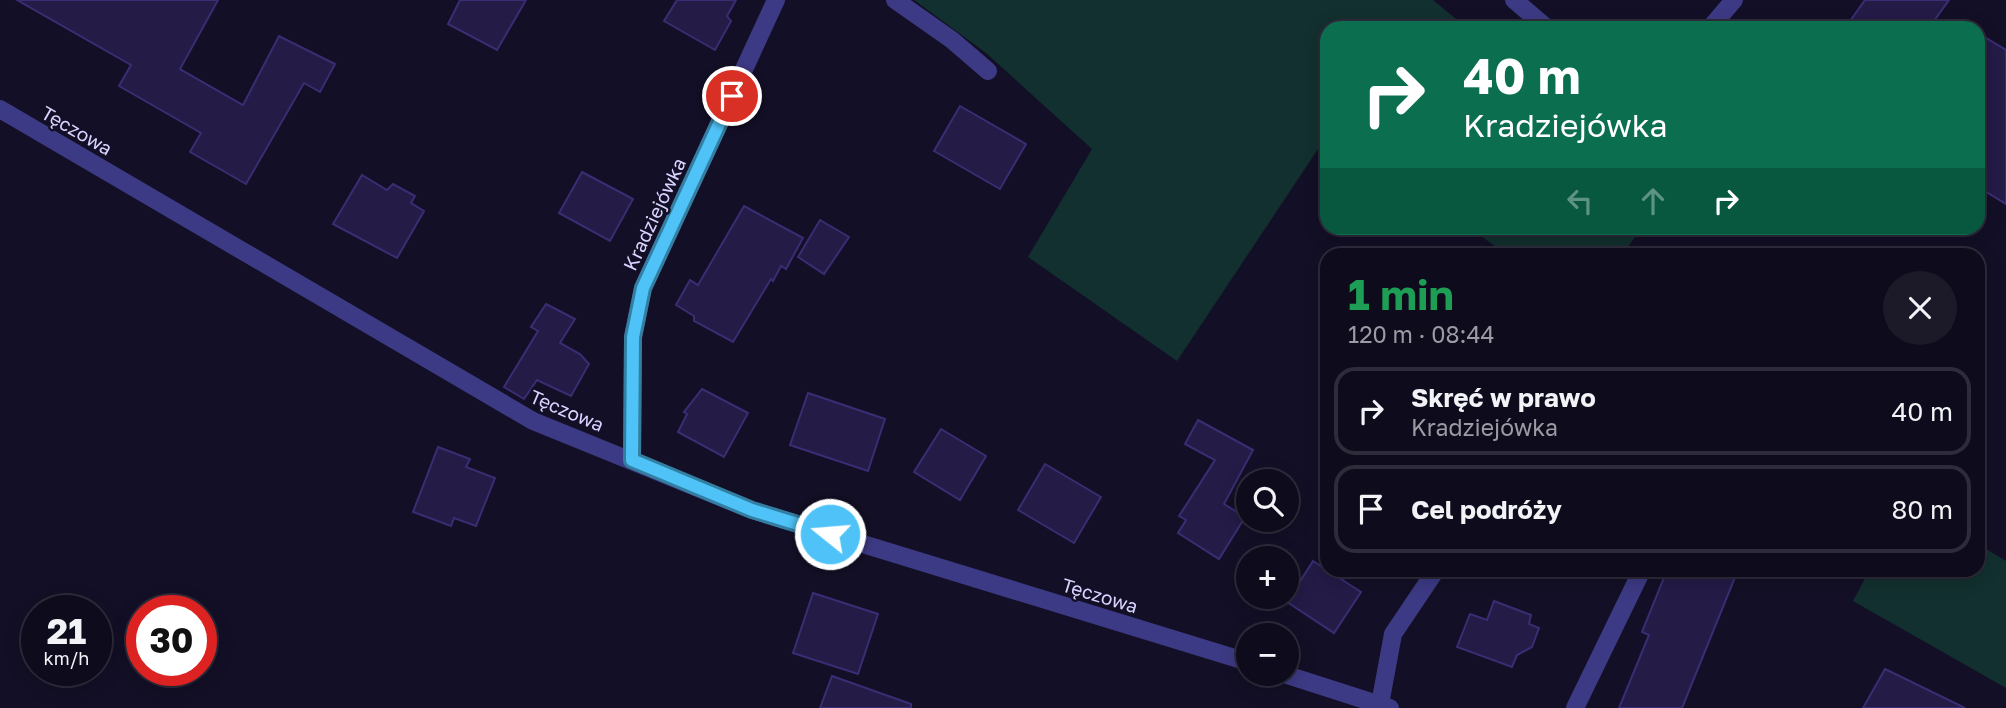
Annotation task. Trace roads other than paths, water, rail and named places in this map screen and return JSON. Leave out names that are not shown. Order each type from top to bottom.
[{"type":"street","name":"Kradziejówka","points":[[632,460],[633,337],[643,288],[776,0]]},
{"type":"street","points":[[895,0],[952,40],[988,71]]},
{"type":"street","points":[[1514,0],[1539,21]]},
{"type":"street","points":[[1716,21],[1734,0]]},
{"type":"street","name":"Tęczowa","points":[[0,109],[533,421],[752,510],[1236,659]]},
{"type":"street","points":[[1299,679],[1385,706],[1393,635],[1431,577]]},
{"type":"street","points":[[1575,708],[1639,577]]}]
